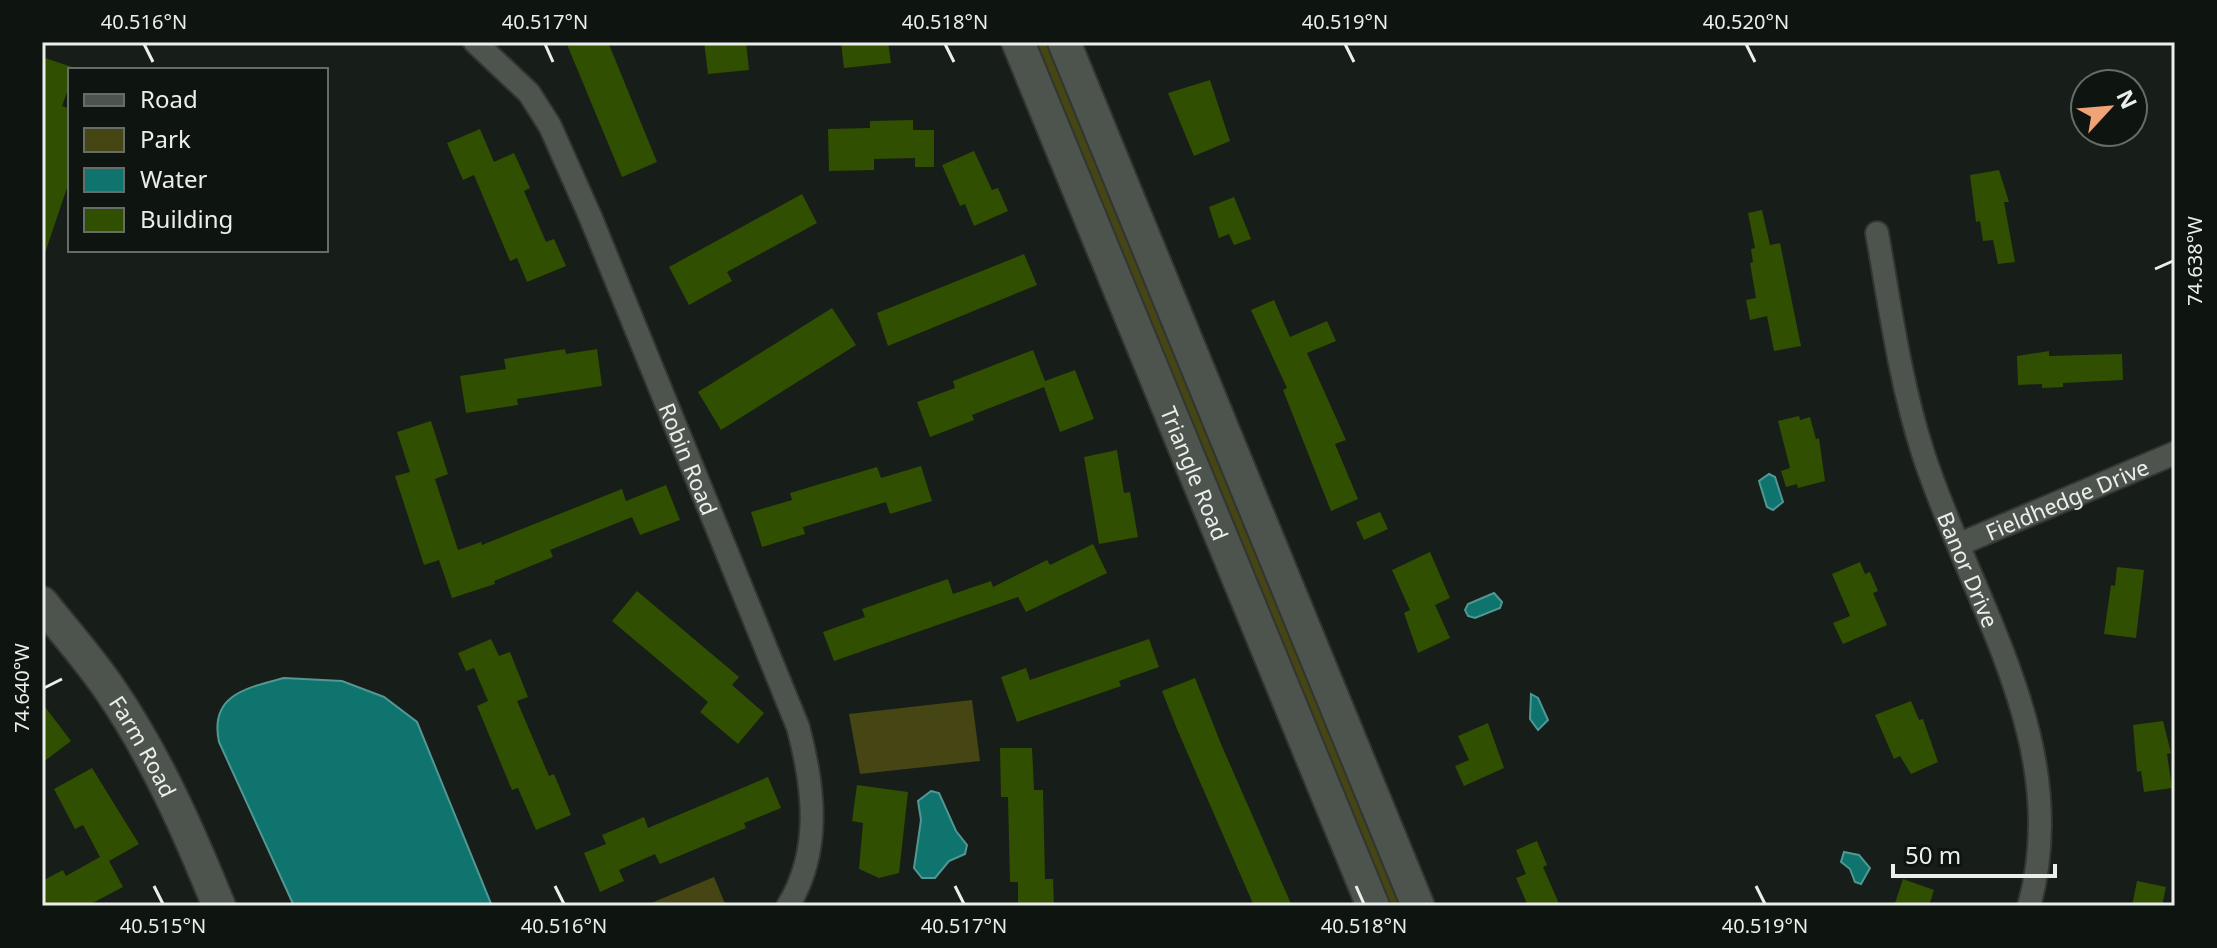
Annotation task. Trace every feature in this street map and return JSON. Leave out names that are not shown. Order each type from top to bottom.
[{"type":"street","name":"Robin Road","points":[[475,42],[529,93],[550,126],[590,216],[798,727],[814,800],[812,836],[788,906]]},
{"type":"street","name":"Triangle Road","points":[[1018,42],[1373,906]]},
{"type":"street","name":"Triangle Road","points":[[1064,42],[1418,906]]},
{"type":"street","name":"Banor Drive","points":[[1877,233],[1916,428],[2015,683],[2032,739],[2040,804],[2041,849],[2029,906]]},
{"type":"street","name":"Fieldhedge Drive","points":[[1960,544],[2175,453]]},
{"type":"street","name":"Farm Road","points":[[42,603],[110,690],[136,732],[186,825],[219,906]]},
{"type":"green space","points":[[1031,42],[1051,42],[1405,906],[1390,906],[1372,878]]},
{"type":"green space","points":[[972,700],[980,761],[860,774],[849,714]]},
{"type":"green space","points":[[714,877],[726,906],[644,906]]},
{"type":"water","points":[[1769,474],[1775,477],[1783,502],[1773,510],[1767,507],[1759,481]]},
{"type":"water","points":[[1494,593],[1502,602],[1500,608],[1475,618],[1468,616],[1465,610],[1468,604]]},
{"type":"water","points":[[284,678],[342,681],[384,697],[417,722],[492,906],[294,906],[219,742],[217,726],[225,704],[234,696]]},
{"type":"water","points":[[1531,694],[1538,698],[1548,720],[1538,730],[1530,719]]},
{"type":"water","points":[[931,791],[939,793],[956,831],[967,845],[965,854],[949,861],[935,878],[922,878],[914,868],[921,820],[918,801]]},
{"type":"water","points":[[1844,852],[1859,855],[1870,868],[1861,884],[1855,882],[1850,869],[1841,862]]},
{"type":"building","points":[[566,42],[608,42],[657,162],[622,177]]},
{"type":"building","points":[[704,42],[746,42],[749,70],[708,74]]},
{"type":"building","points":[[841,42],[888,42],[891,63],[844,68]]},
{"type":"building","points":[[42,57],[75,68],[68,68],[68,90],[62,106],[68,108],[68,185],[45,253],[42,252]]},
{"type":"building","points":[[1210,80],[1230,141],[1194,156],[1168,93]]},
{"type":"building","points":[[913,120],[913,130],[934,130],[934,167],[915,167],[915,158],[874,159],[874,170],[829,171],[828,129],[870,128],[870,121]]},
{"type":"building","points":[[480,129],[494,162],[514,153],[530,188],[524,191],[546,242],[554,239],[566,266],[527,282],[517,258],[510,261],[474,175],[463,180],[447,143]]},
{"type":"building","points":[[974,151],[992,190],[998,188],[1008,211],[974,226],[965,204],[960,206],[942,165]]},
{"type":"building","points":[[1999,170],[2009,202],[2004,202],[2015,262],[1998,264],[1993,240],[1983,241],[1980,221],[1976,222],[1970,175]]},
{"type":"building","points":[[802,194],[817,223],[727,272],[732,281],[689,305],[669,267]]},
{"type":"building","points":[[1234,197],[1251,239],[1234,245],[1229,234],[1219,238],[1209,207]]},
{"type":"building","points":[[1762,210],[1770,245],[1780,243],[1801,346],[1774,351],[1767,316],[1750,320],[1746,300],[1756,298],[1750,263],[1753,262],[1751,249],[1755,248],[1748,213]]},
{"type":"building","points":[[1024,254],[1037,285],[888,346],[877,313]]},
{"type":"building","points":[[1274,300],[1290,337],[1327,321],[1336,341],[1307,353],[1346,440],[1335,444],[1358,499],[1331,511],[1283,390],[1287,388],[1251,310]]},
{"type":"building","points":[[832,308],[856,345],[721,430],[698,392]]},
{"type":"building","points":[[565,349],[566,354],[597,349],[602,386],[517,399],[518,405],[466,413],[460,376],[506,369],[504,359]]},
{"type":"building","points":[[1033,350],[1045,381],[1075,370],[1094,419],[1060,432],[1044,387],[972,415],[974,420],[930,437],[917,402],[955,388],[953,381]]},
{"type":"building","points":[[2049,351],[2049,356],[2122,354],[2123,380],[2063,383],[2063,387],[2042,388],[2042,384],[2018,385],[2017,356]]},
{"type":"building","points":[[1799,416],[1800,420],[1810,417],[1816,439],[1819,438],[1825,481],[1798,488],[1797,484],[1786,487],[1781,471],[1790,468],[1778,421]]},
{"type":"building","points":[[431,421],[448,474],[435,479],[458,550],[481,542],[482,545],[622,489],[626,501],[666,485],[680,520],[640,535],[632,517],[550,550],[553,557],[494,581],[495,584],[452,598],[439,560],[424,565],[395,476],[410,472],[397,432]]},
{"type":"building","points":[[1117,450],[1124,493],[1130,492],[1138,537],[1099,544],[1084,457]]},
{"type":"building","points":[[921,466],[932,501],[890,514],[886,502],[803,527],[805,534],[762,547],[751,512],[792,500],[790,493],[877,467],[881,478]]},
{"type":"building","points":[[1380,512],[1388,529],[1364,540],[1356,522]]},
{"type":"building","points":[[1093,544],[1107,573],[1026,612],[1018,597],[834,661],[823,632],[865,617],[862,609],[948,579],[953,594],[991,581],[993,587],[1047,560],[1050,565]]},
{"type":"building","points":[[1430,552],[1450,598],[1435,605],[1450,638],[1418,653],[1404,613],[1410,610],[1392,570]]},
{"type":"building","points":[[1860,562],[1865,574],[1870,572],[1878,591],[1873,593],[1887,625],[1843,644],[1833,623],[1850,616],[1832,574]]},
{"type":"building","points":[[2117,567],[2144,570],[2136,638],[2104,634],[2111,585],[2115,586]]},
{"type":"building","points":[[637,591],[739,677],[732,685],[764,713],[738,744],[700,712],[708,702],[612,621]]},
{"type":"building","points":[[491,639],[499,656],[510,652],[528,697],[517,701],[549,776],[554,774],[571,815],[536,830],[518,788],[512,790],[477,706],[488,701],[474,668],[466,671],[458,653]]},
{"type":"building","points":[[1149,639],[1159,667],[1119,681],[1121,686],[1017,722],[1001,677],[1026,668],[1030,680]]},
{"type":"building","points":[[1195,678],[1292,906],[1254,906],[1177,729],[1162,691]]},
{"type":"building","points":[[1911,701],[1919,720],[1923,719],[1938,762],[1911,774],[1900,756],[1894,759],[1875,715]]},
{"type":"building","points":[[42,703],[71,741],[42,763]]},
{"type":"building","points":[[2163,721],[2171,753],[2167,754],[2172,788],[2144,792],[2141,771],[2137,772],[2133,725]]},
{"type":"building","points":[[1488,723],[1504,768],[1464,786],[1455,766],[1469,760],[1458,736]]},
{"type":"building","points":[[1000,748],[1032,748],[1034,790],[1043,790],[1045,879],[1053,879],[1054,906],[1018,906],[1018,882],[1010,882],[1008,797],[1001,797]]},
{"type":"building","points":[[92,768],[139,844],[109,861],[123,887],[87,906],[42,906],[42,881],[63,870],[66,876],[100,857],[83,825],[75,829],[54,789]]},
{"type":"building","points":[[768,777],[781,808],[744,823],[746,828],[660,864],[655,854],[619,870],[624,881],[600,892],[584,853],[606,844],[602,835],[644,817],[648,828]]},
{"type":"building","points":[[857,785],[908,792],[899,873],[879,878],[859,869],[863,823],[852,821]]},
{"type":"building","points":[[1537,841],[1547,865],[1543,867],[1560,906],[1528,906],[1516,878],[1526,874],[1516,850]]},
{"type":"building","points":[[1903,879],[1934,890],[1929,906],[1894,906]]},
{"type":"building","points":[[2137,881],[2166,887],[2162,906],[2132,906]]}]
